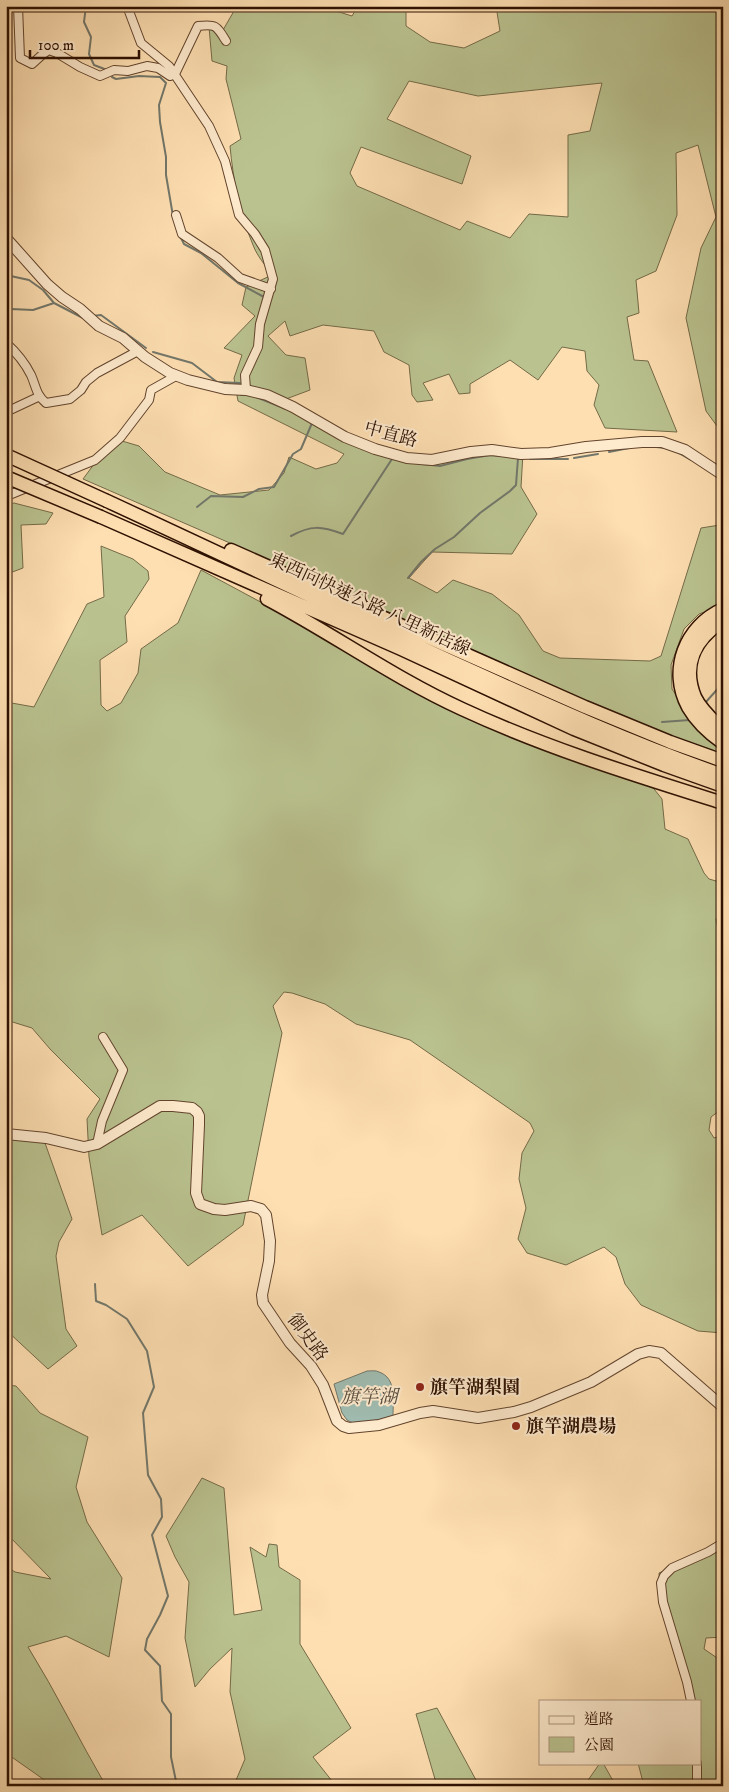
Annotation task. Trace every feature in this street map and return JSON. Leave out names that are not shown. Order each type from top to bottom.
[{"type":"highway","name":"東西向快速公路 八里新店線","points":[[6,455],[108,501],[329,606],[500,690],[574,729],[723,786]]},
{"type":"highway","name":"東西向快速公路 八里新店線","points":[[6,477],[401,649],[500,690],[723,775]]},
{"type":"highway","points":[[165,528],[206,539],[585,707],[670,742],[723,761]]},
{"type":"highway","points":[[179,552],[302,617],[397,676],[460,708],[524,736],[590,761],[723,803]]},
{"type":"highway","points":[[723,609],[708,618],[691,634],[680,659],[681,686],[688,706],[696,718],[723,744]]},
{"type":"highway","points":[[723,621],[702,637],[691,661],[691,674],[692,687],[696,699],[704,711],[723,730]]},
{"type":"street","points":[[18,6],[20,58],[32,64],[49,50],[100,76],[114,70],[128,71],[147,66],[158,68],[170,76],[175,74],[198,26],[212,24],[218,28],[226,41]]},
{"type":"street","points":[[127,6],[141,43],[169,66],[209,126],[225,161],[239,215],[255,234],[265,250],[273,279],[260,324],[258,347],[245,375],[246,390]]},
{"type":"street","points":[[176,215],[182,234],[218,258],[240,278],[271,289]]},
{"type":"street","name":"中直路","points":[[6,238],[47,284],[62,297],[99,326],[123,338],[170,373],[188,380],[225,389],[246,390],[267,395],[346,437],[375,449],[407,458],[432,460],[492,450],[521,454],[550,453],[586,447],[662,442],[685,450],[723,475]]},
{"type":"street","points":[[6,343],[16,353],[31,376],[38,397],[46,403],[70,399],[97,373],[138,351]]},
{"type":"street","points":[[6,499],[9,495],[94,460],[120,438],[149,400],[151,390],[176,376],[188,380]]},
{"type":"street","points":[[6,412],[38,397]]},
{"type":"street","points":[[6,1134],[46,1138],[84,1147],[97,1144],[102,1121],[123,1070],[103,1037]]},
{"type":"street","name":"御史路","points":[[97,1144],[160,1106],[186,1107],[192,1108],[197,1112],[199,1125],[196,1193],[200,1204],[214,1209],[225,1210],[251,1206],[261,1209],[266,1215],[270,1241],[269,1261],[262,1295],[263,1303],[290,1343],[315,1372],[323,1385],[337,1421],[343,1426],[349,1428],[379,1425],[420,1413],[433,1412],[478,1418],[514,1412],[531,1407],[591,1382],[638,1354],[649,1351],[661,1353],[723,1407]]},
{"type":"street","points":[[691,1700],[688,1682],[663,1602],[661,1583],[664,1576],[672,1568],[723,1543]]},
{"type":"street","points":[[697,1764],[697,1786]]},
{"type":"green space","points":[[230,6],[320,6],[352,16],[358,6],[406,6],[406,26],[430,42],[464,48],[500,31],[496,6],[723,6],[723,422],[717,426],[706,411],[686,318],[701,248],[716,217],[698,145],[676,153],[677,215],[656,271],[636,280],[639,313],[627,317],[634,360],[648,361],[677,432],[605,428],[594,405],[599,385],[587,371],[585,351],[562,347],[538,380],[510,360],[470,384],[470,393],[459,394],[449,374],[423,383],[433,400],[417,402],[412,395],[409,365],[384,352],[374,331],[323,325],[290,336],[285,321],[268,336],[286,355],[305,358],[310,390],[286,399],[339,431],[399,453],[437,457],[523,453],[521,487],[537,514],[512,554],[432,552],[409,578],[437,593],[453,580],[492,594],[519,615],[543,651],[560,658],[650,661],[661,656],[701,528],[720,525],[723,515],[723,605],[699,614],[684,629],[671,665],[672,689],[695,723],[723,748],[723,761],[530,680],[402,618],[83,479],[103,452],[122,441],[139,446],[165,472],[220,495],[269,490],[284,473],[289,457],[316,469],[337,463],[344,454],[238,401],[234,378],[242,355],[224,348],[255,316],[242,305],[246,287],[272,275],[259,257],[248,233],[238,197],[230,146],[241,139],[226,79],[227,66],[212,61],[209,27],[223,30],[234,11]],"holes":[[[409,81],[478,96],[602,83],[590,131],[568,135],[568,217],[529,214],[510,238],[467,221],[460,230],[357,186],[350,173],[361,147],[462,184],[471,156],[387,119]]]},
{"type":"green space","points":[[14,503],[53,513],[46,524],[21,525],[23,568],[7,574],[6,505]]},
{"type":"green space","points":[[101,546],[133,559],[148,571],[149,579],[125,616],[127,642],[100,660],[101,705],[107,711],[121,703],[138,673],[141,649],[178,623],[201,570],[512,737],[650,784],[662,799],[665,829],[688,839],[704,873],[709,879],[723,883],[723,916],[716,919],[720,942],[723,943],[723,1108],[711,1117],[709,1130],[714,1138],[723,1135],[723,1333],[698,1331],[641,1305],[625,1284],[616,1257],[604,1247],[566,1265],[527,1253],[518,1239],[526,1208],[519,1179],[522,1153],[534,1131],[530,1123],[410,1040],[356,1024],[325,1004],[292,993],[284,992],[273,1006],[282,1033],[243,1225],[188,1266],[142,1215],[102,1235],[89,1157],[87,1119],[100,1099],[50,1049],[32,1028],[6,1020],[6,702],[34,707],[87,604],[104,597]]},
{"type":"green space","points":[[6,1137],[45,1143],[72,1219],[59,1242],[56,1256],[66,1329],[77,1346],[48,1369],[6,1330]]},
{"type":"green space","points":[[6,1385],[16,1386],[40,1413],[88,1437],[76,1487],[87,1522],[122,1578],[109,1657],[66,1636],[28,1647],[106,1786],[53,1786],[6,1753],[6,1566],[15,1572],[51,1579],[6,1533]]},
{"type":"green space","points":[[202,1478],[224,1488],[234,1615],[262,1610],[250,1547],[266,1557],[269,1544],[277,1545],[279,1567],[300,1580],[300,1644],[351,1728],[313,1757],[336,1786],[303,1786],[305,1783],[234,1785],[245,1759],[230,1692],[232,1648],[210,1669],[195,1687],[185,1638],[189,1582],[166,1536]]},
{"type":"green space","points":[[723,1546],[723,1637],[706,1638],[704,1649],[723,1662],[723,1786],[644,1786],[638,1764],[702,1764],[702,1700],[689,1700],[661,1595],[659,1573]]},
{"type":"green space","points":[[437,1708],[476,1780],[484,1786],[437,1786],[416,1714]]},
{"type":"green space","points":[[599,1764],[604,1764],[616,1786],[584,1786]]},
{"type":"water","name":"旗竿湖","points":[[367,1371],[378,1371],[389,1379],[393,1391],[393,1416],[386,1419],[353,1423],[347,1420],[342,1413],[334,1384]]},
{"type":"waterway","points":[[86,6],[84,22],[91,37],[89,54],[94,65],[107,70]]},
{"type":"waterway","points":[[112,77],[116,79],[139,76],[160,77],[166,83],[159,105],[166,157],[166,175],[173,216]]},
{"type":"waterway","points":[[180,236],[184,244],[201,253],[238,283],[264,297]]},
{"type":"waterway","points":[[6,275],[29,280],[43,290],[54,303],[83,318]]},
{"type":"waterway","points":[[6,311],[11,309],[33,310],[54,303]]},
{"type":"waterway","points":[[92,316],[101,315],[146,348]]},
{"type":"waterway","points":[[153,352],[192,363],[217,382],[240,383]]},
{"type":"waterway","points":[[241,395],[249,395]]},
{"type":"waterway","points":[[256,397],[286,409]]},
{"type":"waterway","points":[[197,507],[211,496],[243,497],[259,489],[274,487],[293,454],[301,449],[312,423]]},
{"type":"waterway","points":[[656,447],[666,448]]},
{"type":"waterway","points":[[609,452],[629,448]]},
{"type":"waterway","points":[[677,452],[691,460]]},
{"type":"waterway","points":[[574,458],[598,454]]},
{"type":"waterway","points":[[422,464],[440,466],[490,455],[503,456]]},
{"type":"waterway","points":[[408,578],[435,549],[454,537],[480,513],[516,485],[518,458]]},
{"type":"waterway","points":[[291,536],[310,528],[328,529],[343,534],[392,459]]},
{"type":"waterway","points":[[530,459],[568,459]]},
{"type":"waterway","points":[[705,703],[723,683]]},
{"type":"waterway","points":[[662,722],[690,720]]},
{"type":"waterway","points":[[95,1284],[96,1301],[106,1305],[127,1319],[147,1351],[154,1387],[143,1413],[148,1475],[161,1499],[162,1517],[152,1535],[168,1596],[147,1639],[145,1650],[160,1666],[162,1701],[171,1714],[171,1757],[177,1786]]},
{"type":"place","name":"旗竿湖梨園","points":[[420,1387]]},
{"type":"place","name":"旗竿湖農場","points":[[516,1426]]}]
